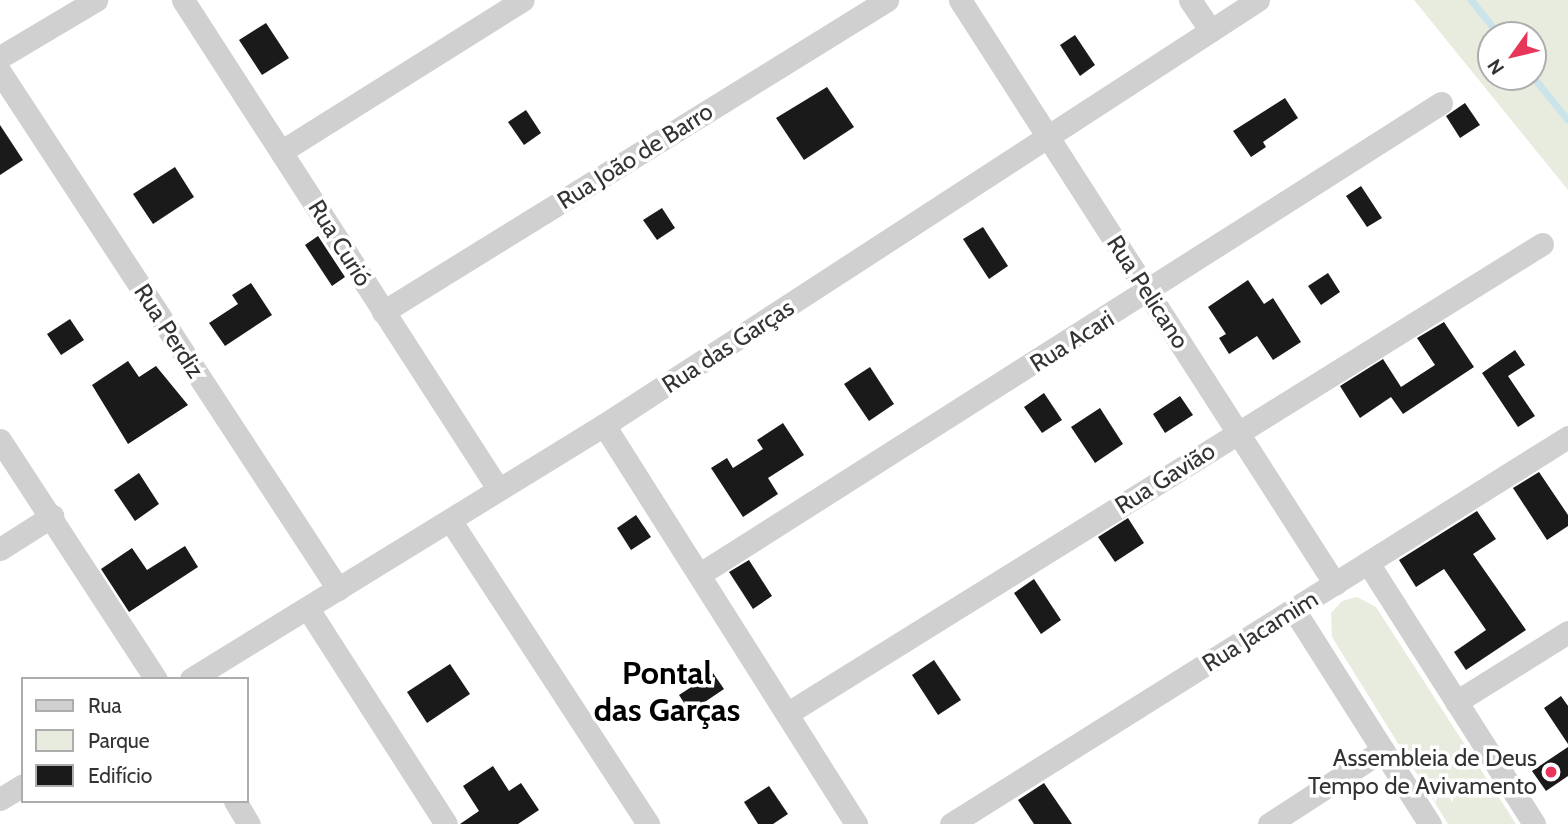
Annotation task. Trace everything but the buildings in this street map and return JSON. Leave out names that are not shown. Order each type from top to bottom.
[{"type":"street","points":[[0,57],[96,0]]},
{"type":"street","name":"Rua Curió","points":[[183,0],[497,487]]},
{"type":"street","points":[[282,151],[523,0]]},
{"type":"street","name":"Rua João de Barro","points":[[383,312],[887,0]]},
{"type":"street","name":"Rua Pelicano","points":[[960,0],[1335,584]]},
{"type":"street","points":[[1191,0],[1210,32]]},
{"type":"street","name":"Rua das Garças","points":[[194,677],[450,520],[497,487],[604,425],[1048,139],[1258,0]]},
{"type":"street","name":"Rua Perdiz","points":[[0,72],[338,589]]},
{"type":"street","name":"Rua Acari","points":[[700,574],[1148,293],[1441,103]]},
{"type":"street","name":"Rua Gavião","points":[[788,713],[1542,244]]},
{"type":"street","points":[[604,425],[856,824]]},
{"type":"street","name":"Rua Jacamim","points":[[951,824],[1568,437]]},
{"type":"street","points":[[0,440],[155,677]]},
{"type":"street","points":[[0,550],[52,516]]},
{"type":"street","points":[[450,520],[648,824]]},
{"type":"street","points":[[1368,564],[1534,824]]},
{"type":"street","points":[[308,609],[446,824]]},
{"type":"street","points":[[1294,610],[1430,824]]},
{"type":"street","points":[[1456,702],[1568,632]]},
{"type":"street","points":[[1269,824],[1383,750]]},
{"type":"street","points":[[0,799],[21,786]]},
{"type":"street","points":[[236,803],[249,824]]},
{"type":"green space","points":[[1414,0],[1568,0],[1568,190],[1488,91],[1547,91],[1547,21],[1477,21],[1477,78]]},
{"type":"green space","points":[[1357,597],[1376,607],[1516,824],[1448,824],[1332,637],[1331,613],[1342,601]]},
{"type":"waterway","points":[[1471,0],[1488,21]]},
{"type":"waterway","points":[[1544,91],[1568,120]]},
{"type":"place","name":"Assembleia de Deus Tempo de Avivamento","points":[[1551,772]]},
{"type":"district","name":"Pontal das Garças","points":[[667,692]]}]
